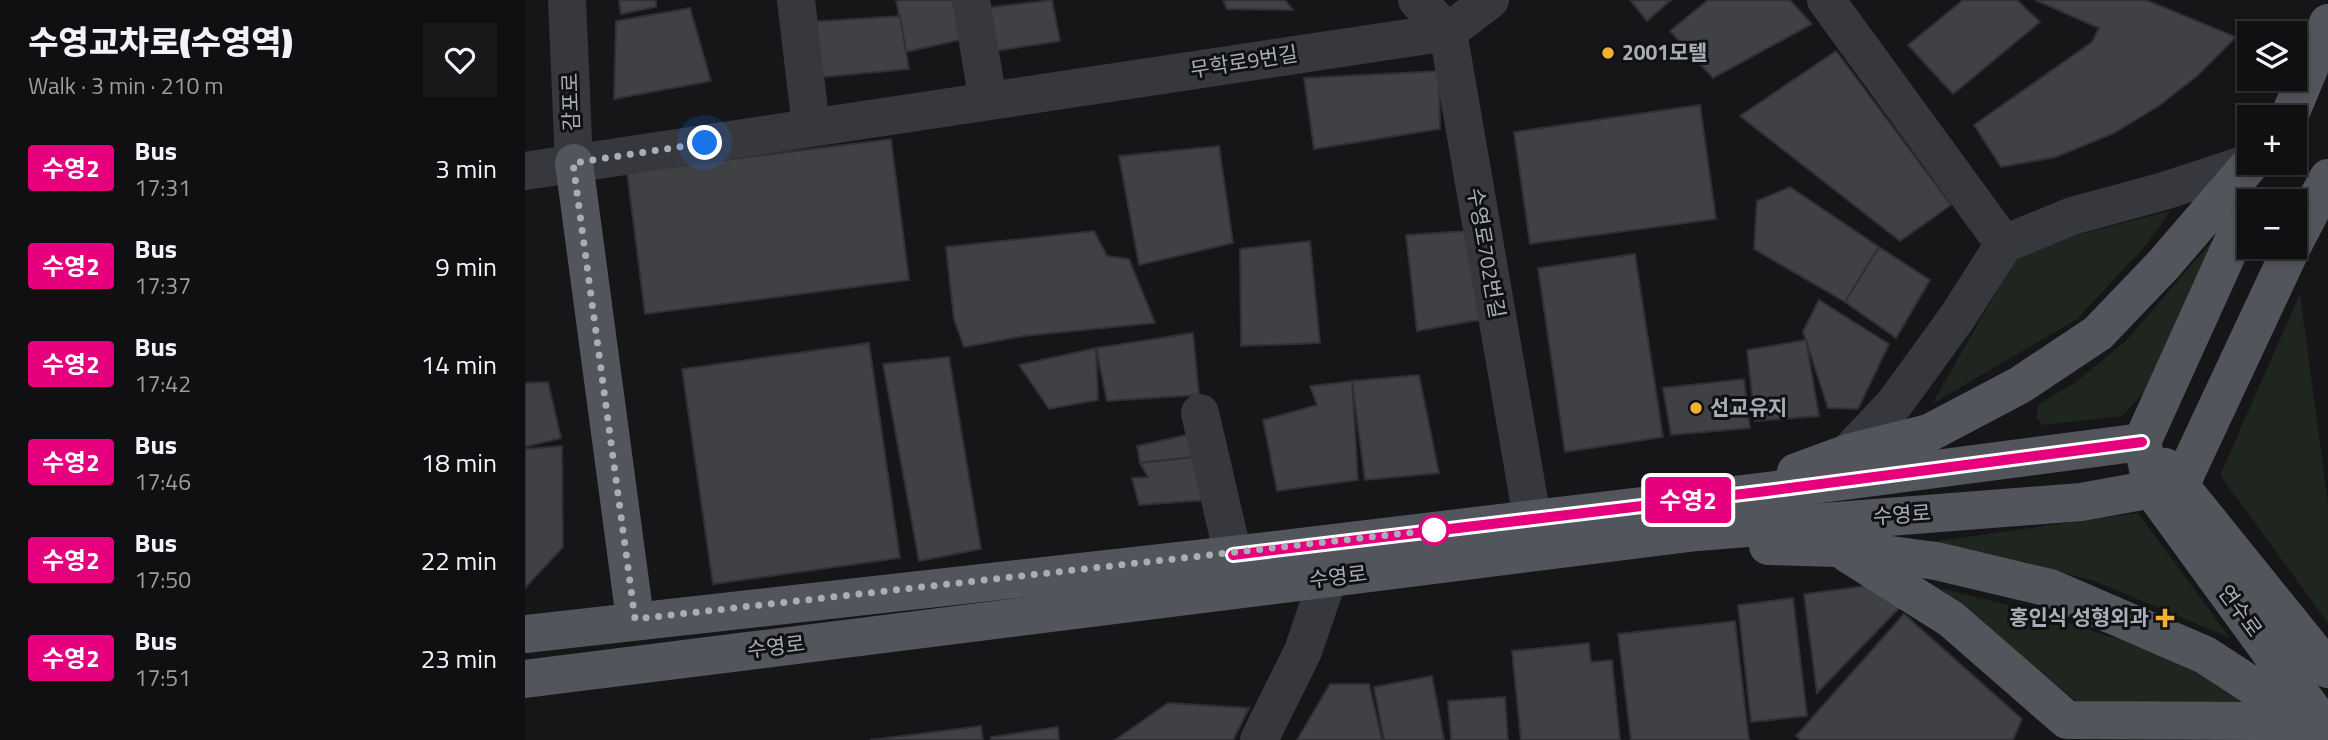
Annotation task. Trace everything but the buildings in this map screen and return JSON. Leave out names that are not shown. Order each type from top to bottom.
[{"type":"main road","points":[[2307,76],[2328,23]]},
{"type":"main road","name":"감포로","points":[[573,163],[635,619]]},
{"type":"main road","points":[[1767,491],[1801,468],[1929,433],[2020,385],[2098,333],[2164,264],[2240,175]]},
{"type":"main road","points":[[2307,218],[2328,178]]},
{"type":"main road","points":[[2142,442],[2237,232]]},
{"type":"main road","points":[[2167,488],[2286,259]]},
{"type":"main road","name":"수영로","points":[[525,634],[635,619],[1233,555],[1767,491],[2142,442]]},
{"type":"main road","name":"연수로","points":[[2142,442],[2167,488],[2328,734]]},
{"type":"main road","name":"수영로","points":[[525,679],[1697,532],[2081,502],[2167,488]]},
{"type":"main road","name":"연수로","points":[[2167,488],[2228,548],[2328,669]]},
{"type":"main road","points":[[1697,532],[1775,548],[1838,548],[1936,561],[2050,588],[2205,655],[2328,734]]},
{"type":"main road","points":[[1838,548],[1951,619],[2062,730],[2256,721],[2328,734]]},
{"type":"street","name":"감포로","points":[[567,0],[573,163]]},
{"type":"street","points":[[796,0],[811,127]]},
{"type":"street","points":[[971,0],[988,101]]},
{"type":"street","points":[[1417,0],[1448,32]]},
{"type":"street","name":"무학로9번길","points":[[525,171],[1448,32],[1490,0]]},
{"type":"street","points":[[1826,0],[2004,244]]},
{"type":"street","name":"수영로702번길","points":[[1448,32],[1532,518]]},
{"type":"street","points":[[1848,453],[1895,403],[1956,319],[2004,244],[2072,216],[2164,191],[2237,167]]},
{"type":"street","points":[[1200,413],[1233,555]]},
{"type":"street","points":[[1259,740],[1303,651],[1328,578]]},
{"type":"shaded area","points":[[2170,211],[2147,244],[2077,319],[1932,404],[2014,261],[2048,242]]},
{"type":"shaded area","points":[[2213,240],[2154,382],[2122,416],[2043,425],[2036,418],[2038,405],[2077,381],[2127,340]]},
{"type":"shaded area","points":[[2300,294],[2328,503],[2328,623],[2220,475]]},
{"type":"shaded area","points":[[2138,513],[2230,638],[2097,582],[2025,562],[1916,544]]},
{"type":"shaded area","points":[[1940,588],[2036,612],[2171,657],[2257,705],[2076,701]]},
{"type":"bus line","name":"수영2","points":[[1233,555],[1767,491],[2142,442]]},
{"type":"place","name":"2001모텔","points":[[1608,53]]},
{"type":"place","name":"선교유지","points":[[1696,408]]},
{"type":"place","name":"홍인식 성형외과","points":[[2165,618]]},
{"type":"route","points":[[705,143],[573,163],[635,619],[1233,555],[1434,530]]}]
